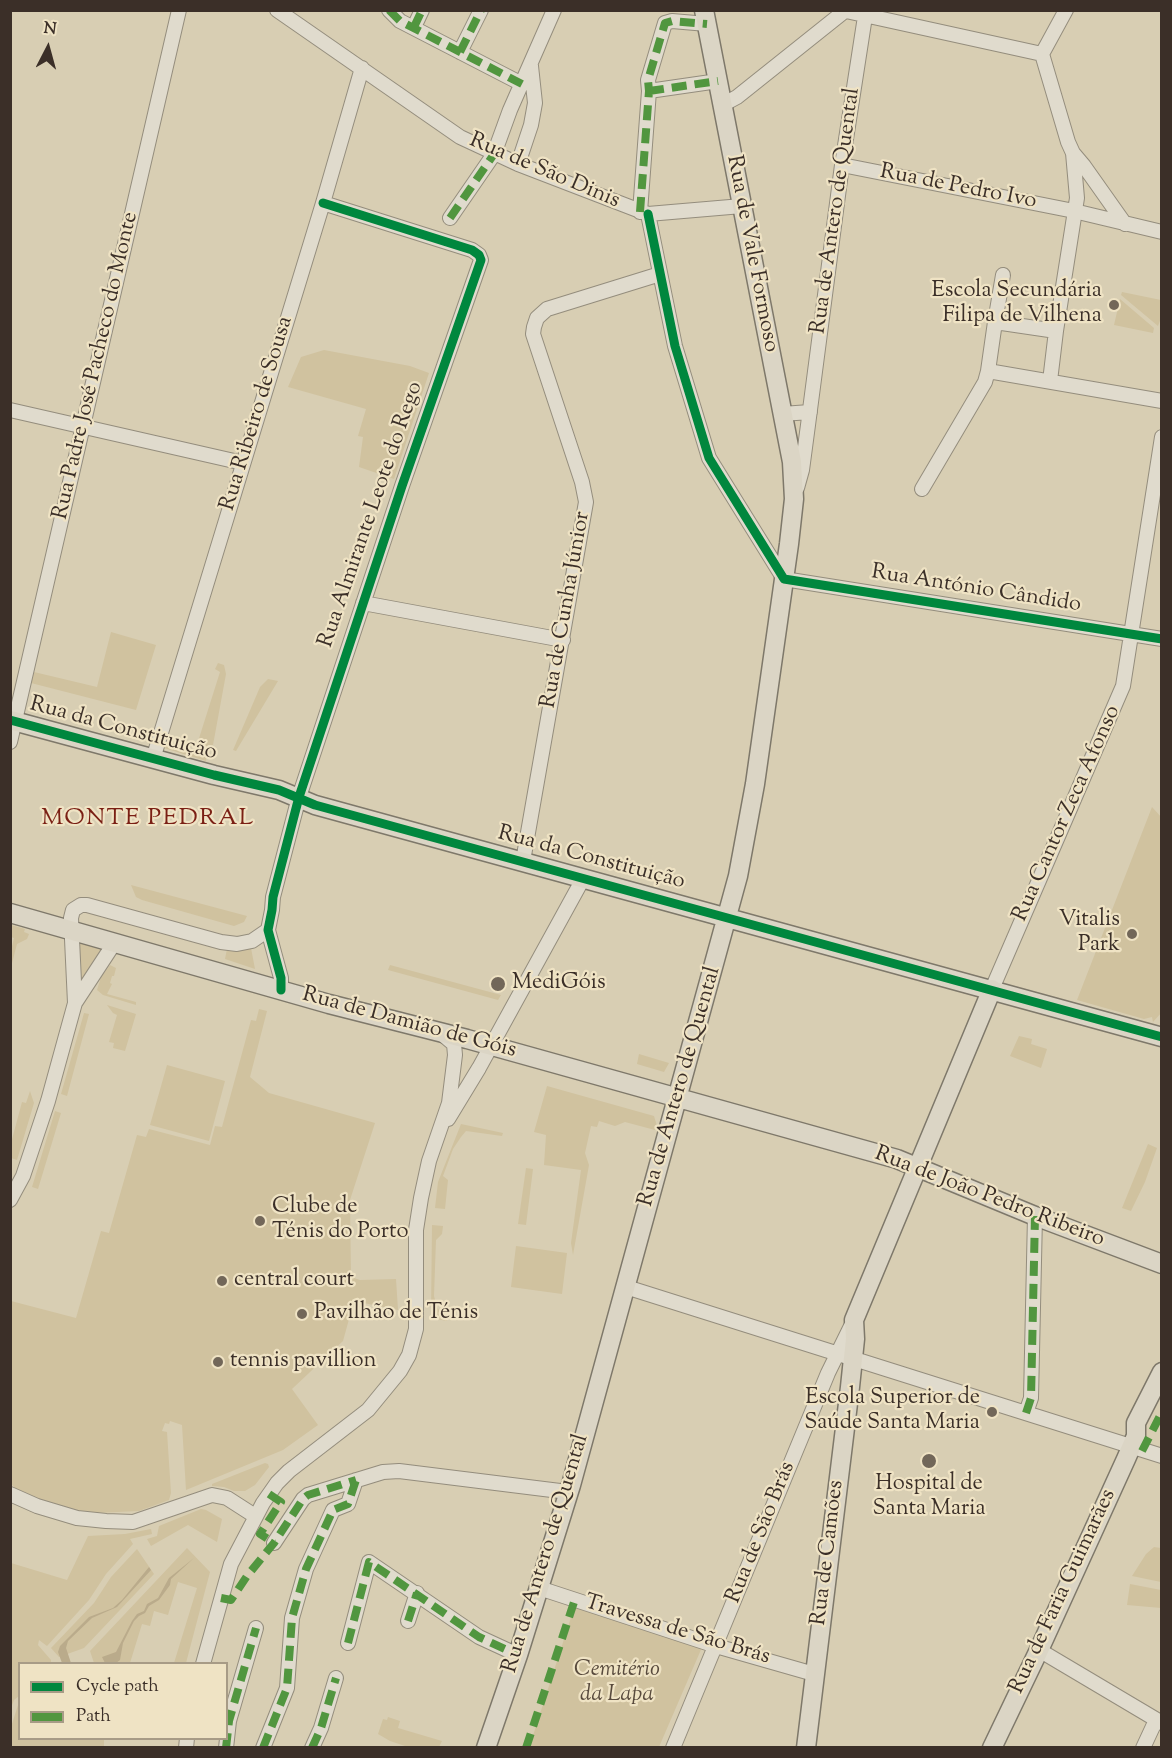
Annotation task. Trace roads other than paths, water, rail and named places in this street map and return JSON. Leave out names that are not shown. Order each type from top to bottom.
[{"type":"main road","name":"Rua de Vale Formoso","points":[[705,17],[792,462],[794,499]]},
{"type":"main road","name":"Rua de Antero de Quental","points":[[486,1748],[518,1655],[568,1492],[742,861],[755,784],[794,499]]},
{"type":"main road","name":"Rua da Constituição","points":[[13,721],[214,775],[251,782],[299,797],[315,805],[1161,1037]]},
{"type":"main road","name":"Rua de Damião de Góis","points":[[10,913],[280,990],[677,1098]]},
{"type":"main road","name":"Rua de São Brás","points":[[845,1356],[854,1320],[992,989]]},
{"type":"main road","name":"Rua de João Pedro Ribeiro","points":[[677,1098],[917,1166],[1035,1216],[1161,1264]]},
{"type":"main road","name":"Rua de Camões","points":[[806,1748],[845,1356]]},
{"type":"main road","name":"Rua de Faria Guimarães","points":[[992,1748],[1133,1442],[1136,1423],[1161,1372]]},
{"type":"main road","name":"Rua de Faria Guimarães","points":[[1133,1442],[1144,1429],[1161,1393]]},
{"type":"street","name":"Rua Padre José Pacheco do Monte","points":[[10,742],[178,10]]},
{"type":"street","name":"Rua de São Dinis","points":[[277,10],[460,137],[494,154],[644,213],[741,206]]},
{"type":"street","points":[[388,10],[400,21],[522,84]]},
{"type":"street","points":[[414,27],[422,10]]},
{"type":"street","points":[[460,52],[481,10]]},
{"type":"street","points":[[450,218],[494,154],[554,10]]},
{"type":"street","points":[[1066,10],[1042,54],[1073,153],[1125,225]]},
{"type":"street","points":[[722,105],[737,97],[846,11],[866,13],[1042,54]]},
{"type":"street","name":"Rua de Antero de Quental","points":[[794,499],[802,470],[842,165],[866,13]]},
{"type":"street","points":[[705,17],[665,23],[648,80],[644,213],[675,346],[709,458],[784,579]]},
{"type":"street","points":[[518,164],[531,125],[535,103],[531,64]]},
{"type":"street","name":"Rua Ribeiro de Sousa","points":[[153,759],[362,68]]},
{"type":"street","points":[[649,91],[718,81]]},
{"type":"street","points":[[1050,381],[1077,198],[1073,153]]},
{"type":"street","name":"Rua de Pedro Ivo","points":[[842,165],[1074,211],[1161,232]]},
{"type":"street","name":"Rua Almirante Leote do Rego","points":[[268,930],[273,897],[299,797],[480,263],[479,255],[472,250],[323,203]]},
{"type":"street","name":"Rua de Cunha Júnior","points":[[523,861],[586,502],[582,482],[533,334],[534,327],[537,318],[547,309],[660,274]]},
{"type":"street","points":[[922,489],[985,382],[1003,275]]},
{"type":"street","points":[[995,322],[1056,331]]},
{"type":"street","points":[[988,371],[1161,401]]},
{"type":"street","points":[[10,410],[243,463]]},
{"type":"street","points":[[782,414],[810,412]]},
{"type":"street","name":"Rua Cantor Zeca Afonso","points":[[992,989],[1123,686],[1161,437]]},
{"type":"street","name":"Rua António Cândido","points":[[784,579],[1161,639]]},
{"type":"street","points":[[363,603],[563,640]]},
{"type":"street","points":[[441,1128],[458,1105],[584,877]]},
{"type":"street","points":[[75,1003],[72,912],[81,905],[221,942],[246,943],[268,930],[281,978],[280,990]]},
{"type":"street","points":[[10,1200],[23,1176],[41,1123],[75,1003],[115,942]]},
{"type":"street","points":[[204,1662],[231,1564],[255,1516],[269,1494],[289,1471],[368,1410],[386,1391],[409,1355],[416,1329],[416,1230],[429,1161],[449,1102],[455,1055],[454,1044],[441,1033]]},
{"type":"street","points":[[1026,1413],[1031,1398],[1035,1216]]},
{"type":"street","points":[[626,1287],[1026,1413],[1133,1442],[1161,1456]]},
{"type":"street","name":"Rua de São Brás","points":[[673,1748],[845,1356]]},
{"type":"street","points":[[274,1543],[308,1495],[383,1472],[399,1471],[568,1492]]},
{"type":"street","points":[[263,1748],[287,1688],[292,1618],[306,1569],[333,1510],[348,1504],[356,1480]]},
{"type":"street","points":[[10,1494],[37,1506],[77,1518],[106,1521],[133,1522],[212,1495],[227,1498],[255,1516]]},
{"type":"street","points":[[348,1643],[369,1562],[479,1637],[518,1655]]},
{"type":"street","name":"Travessa de São Brás","points":[[539,1588],[716,1646],[814,1674]]},
{"type":"street","points":[[408,1621],[417,1593]]},
{"type":"street","points":[[228,1730],[256,1628]]},
{"type":"street","points":[[1039,1650],[1159,1721],[1143,1748]]},
{"type":"street","points":[[312,1748],[321,1728],[336,1678]]},
{"type":"place","name":"Escola Secundária Filipa de Vilhena","points":[[1114,305]]},
{"type":"place","name":"Vitalis Park","points":[[1132,934]]},
{"type":"place","name":"MediGóis","points":[[498,984]]},
{"type":"place","name":"Clube de Ténis do Porto","points":[[260,1221]]},
{"type":"place","name":"central court","points":[[222,1281]]},
{"type":"place","name":"Pavilhão de Ténis","points":[[302,1314]]},
{"type":"place","name":"tennis pavillion","points":[[218,1362]]},
{"type":"place","name":"Escola Superior de Saúde Santa Maria","points":[[992,1412]]},
{"type":"place","name":"Hospital de Santa Maria","points":[[929,1461]]},
{"type":"district","name":"MONTE PEDRAL","points":[[148,820]]},
{"type":"park label","name":"Cemitério da Lapa","points":[[617,1684]]}]
